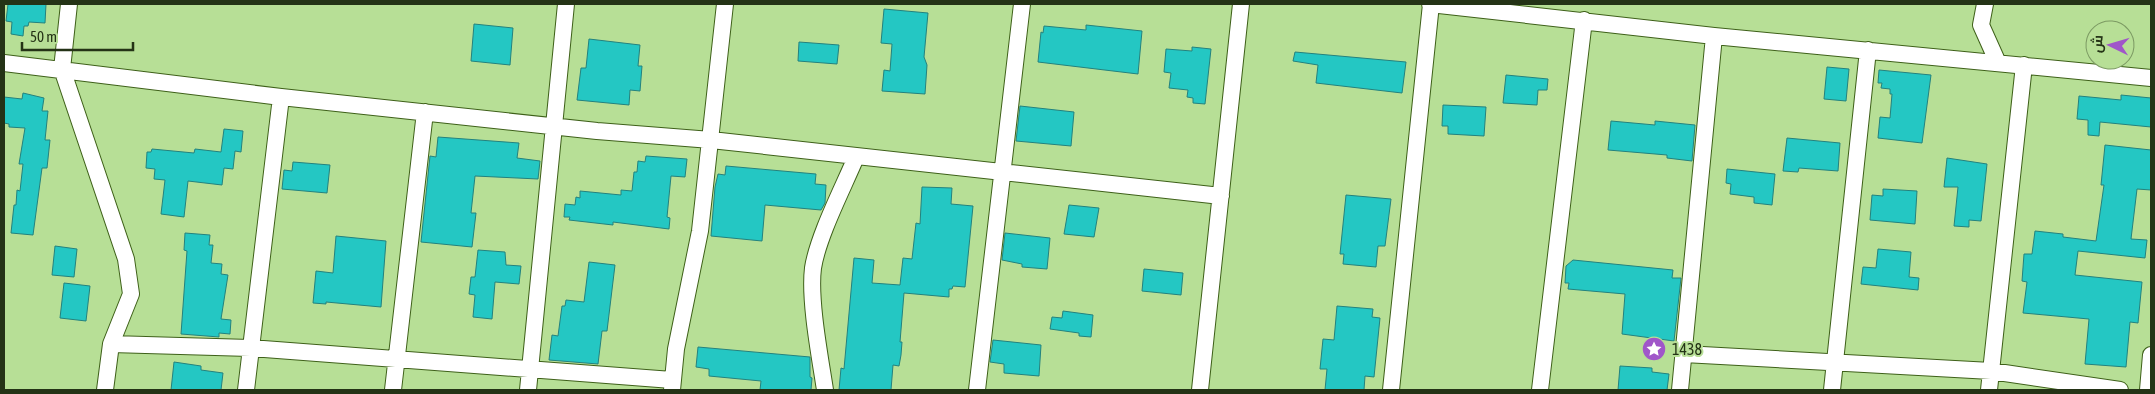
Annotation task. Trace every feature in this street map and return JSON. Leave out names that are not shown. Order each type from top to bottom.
[{"type":"street","points":[[69,4],[62,69],[126,259],[131,294],[111,344],[106,390]]},
{"type":"street","points":[[528,390],[566,4]]},
{"type":"street","points":[[111,344],[250,348],[530,369],[672,385],[676,349],[700,231],[725,4]]},
{"type":"street","points":[[977,390],[1022,4]]},
{"type":"street","points":[[1200,390],[1241,4]]},
{"type":"street","points":[[1391,390],[1430,4],[1714,36],[2151,78]]},
{"type":"street","points":[[1985,4],[1981,25],[1998,63]]},
{"type":"street","points":[[1540,390],[1584,20]]},
{"type":"street","points":[[1680,390],[1714,36]]},
{"type":"street","points":[[1832,390],[1868,50]]},
{"type":"street","points":[[4,63],[281,97],[554,126],[711,140],[1221,196]]},
{"type":"street","points":[[1989,390],[2024,65]]},
{"type":"street","points":[[246,390],[281,97]]},
{"type":"street","points":[[393,390],[425,112]]},
{"type":"street","points":[[825,390],[819,350],[813,269],[817,252],[856,157]]},
{"type":"street","points":[[1684,354],[1992,371],[2120,390]]},
{"type":"street","points":[[2148,390],[2151,355]]},
{"type":"building","points":[[8,4],[46,4],[45,23],[29,22],[28,26],[24,26],[23,36],[11,34],[12,22],[6,21]]},
{"type":"building","points":[[884,9],[928,13],[924,57],[927,65],[925,94],[882,91],[884,70],[890,71],[892,44],[881,43]]},
{"type":"building","points":[[474,24],[513,28],[510,65],[471,61]]},
{"type":"building","points":[[1086,25],[1142,31],[1138,74],[1038,62],[1041,32],[1043,33],[1044,26],[1086,30]]},
{"type":"building","points":[[589,39],[640,45],[638,66],[642,66],[640,91],[630,90],[629,105],[577,100],[581,68],[586,68]]},
{"type":"building","points":[[799,42],[839,45],[837,64],[798,61]]},
{"type":"building","points":[[1192,47],[1211,49],[1205,104],[1193,103],[1193,98],[1187,97],[1188,90],[1169,88],[1171,73],[1164,72],[1166,49],[1192,51]]},
{"type":"building","points":[[1295,52],[1406,62],[1402,93],[1316,83],[1318,65],[1293,61]]},
{"type":"building","points":[[1827,67],[1849,69],[1846,101],[1824,99]]},
{"type":"building","points":[[1879,70],[1931,75],[1922,143],[1878,138],[1880,117],[1890,118],[1892,94],[1890,94],[1890,89],[1881,88],[1882,83],[1878,83]]},
{"type":"building","points":[[1506,75],[1548,79],[1547,90],[1538,90],[1537,105],[1503,103]]},
{"type":"building","points":[[23,93],[44,98],[42,111],[48,111],[45,140],[50,140],[47,168],[42,168],[33,235],[11,233],[17,190],[20,191],[23,164],[19,164],[25,128],[9,127],[9,124],[4,123],[4,97],[22,99]]},
{"type":"building","points":[[2121,95],[2151,98],[2151,127],[2100,122],[2099,136],[2088,135],[2088,120],[2077,119],[2079,96],[2121,100]]},
{"type":"building","points":[[1443,105],[1486,107],[1484,136],[1448,134],[1448,126],[1442,126]]},
{"type":"building","points":[[1020,106],[1074,112],[1071,146],[1016,141]]},
{"type":"building","points":[[1611,121],[1655,125],[1655,121],[1695,125],[1692,161],[1667,158],[1667,155],[1608,150]]},
{"type":"building","points":[[224,129],[243,131],[241,152],[235,151],[233,169],[224,168],[222,185],[188,181],[184,217],[161,214],[165,180],[154,179],[155,169],[146,168],[147,152],[151,152],[152,149],[194,153],[195,149],[221,152]]},
{"type":"building","points":[[438,137],[519,143],[517,158],[540,161],[538,179],[475,176],[471,213],[476,213],[472,247],[421,242],[430,156],[436,157]]},
{"type":"building","points":[[1787,138],[1840,143],[1838,171],[1799,168],[1798,172],[1783,171]]},
{"type":"building","points":[[2105,145],[2151,150],[2151,190],[2137,189],[2131,239],[2147,240],[2145,258],[2078,251],[2075,275],[2142,282],[2138,323],[2130,322],[2126,367],[2085,364],[2089,319],[2023,313],[2027,282],[2022,281],[2024,254],[2032,254],[2035,231],[2063,234],[2063,237],[2096,241],[2104,185],[2101,185]]},
{"type":"building","points":[[646,156],[687,159],[685,177],[671,176],[667,217],[670,218],[669,229],[613,222],[613,225],[569,220],[570,217],[564,217],[565,204],[575,205],[576,197],[580,198],[580,191],[621,195],[621,190],[632,191],[634,172],[637,172],[638,161],[645,162]]},
{"type":"building","points":[[1947,158],[1987,164],[1981,221],[1969,220],[1969,227],[1954,226],[1958,187],[1944,187]]},
{"type":"building","points":[[293,162],[330,165],[327,193],[282,189],[284,170],[292,171]]},
{"type":"building","points":[[726,166],[816,174],[815,184],[826,185],[825,203],[821,210],[765,205],[762,241],[711,236],[715,187],[718,174],[725,175]]},
{"type":"building","points":[[1727,169],[1775,174],[1772,205],[1754,203],[1754,197],[1730,194],[1731,184],[1726,183]]},
{"type":"building","points":[[922,187],[952,188],[951,204],[973,206],[965,287],[953,286],[952,289],[949,289],[949,297],[904,293],[900,342],[902,342],[901,355],[899,366],[893,365],[891,390],[839,390],[841,368],[844,369],[854,258],[874,260],[872,283],[900,285],[903,258],[912,259],[916,223],[920,224]]},
{"type":"building","points":[[1883,189],[1917,191],[1915,224],[1870,220],[1872,195],[1883,196]]},
{"type":"building","points":[[1346,195],[1391,199],[1385,246],[1378,246],[1376,267],[1343,264],[1344,254],[1340,254]]},
{"type":"building","points":[[1069,205],[1099,208],[1094,237],[1064,234]]},
{"type":"building","points":[[185,233],[210,235],[209,245],[213,245],[211,263],[222,264],[221,274],[228,275],[221,319],[231,320],[230,334],[219,333],[219,337],[181,334],[187,251],[184,250]]},
{"type":"building","points":[[1005,233],[1050,238],[1047,269],[1022,267],[1022,264],[1002,260]]},
{"type":"building","points":[[336,236],[386,241],[381,307],[326,302],[326,304],[313,303],[316,271],[333,273]]},
{"type":"building","points":[[55,246],[77,249],[74,277],[52,275]]},
{"type":"building","points":[[1878,249],[1911,252],[1909,277],[1919,278],[1918,290],[1861,284],[1863,267],[1876,268]]},
{"type":"building","points":[[478,250],[505,252],[506,265],[521,266],[519,284],[495,282],[492,319],[473,317],[475,295],[469,294],[471,277],[475,277]]},
{"type":"building","points":[[1573,260],[1673,270],[1672,278],[1681,278],[1674,341],[1622,334],[1625,294],[1568,289],[1569,283],[1565,283],[1566,266]]},
{"type":"building","points":[[589,262],[615,265],[607,331],[602,331],[598,364],[549,360],[552,335],[558,336],[562,306],[565,306],[566,300],[584,302]]},
{"type":"building","points":[[1144,269],[1183,273],[1181,295],[1142,291]]},
{"type":"building","points":[[64,283],[90,286],[86,321],[60,318]]},
{"type":"building","points":[[1337,306],[1373,309],[1372,317],[1380,318],[1374,377],[1365,376],[1364,390],[1325,390],[1327,369],[1320,369],[1323,339],[1334,340]]},
{"type":"building","points":[[1063,311],[1093,315],[1091,337],[1079,336],[1079,333],[1050,329],[1052,317],[1062,318]]},
{"type":"building","points":[[993,340],[1041,345],[1039,376],[1004,373],[1004,364],[990,362]]},
{"type":"building","points":[[698,347],[810,357],[811,390],[760,390],[761,381],[709,376],[709,369],[696,367]]},
{"type":"building","points":[[174,362],[201,366],[201,370],[223,373],[221,390],[171,390]]},
{"type":"building","points":[[1620,366],[1652,368],[1652,372],[1669,374],[1667,390],[1618,390]]},
{"type":"place","name":"1438","points":[[1654,349]]}]
